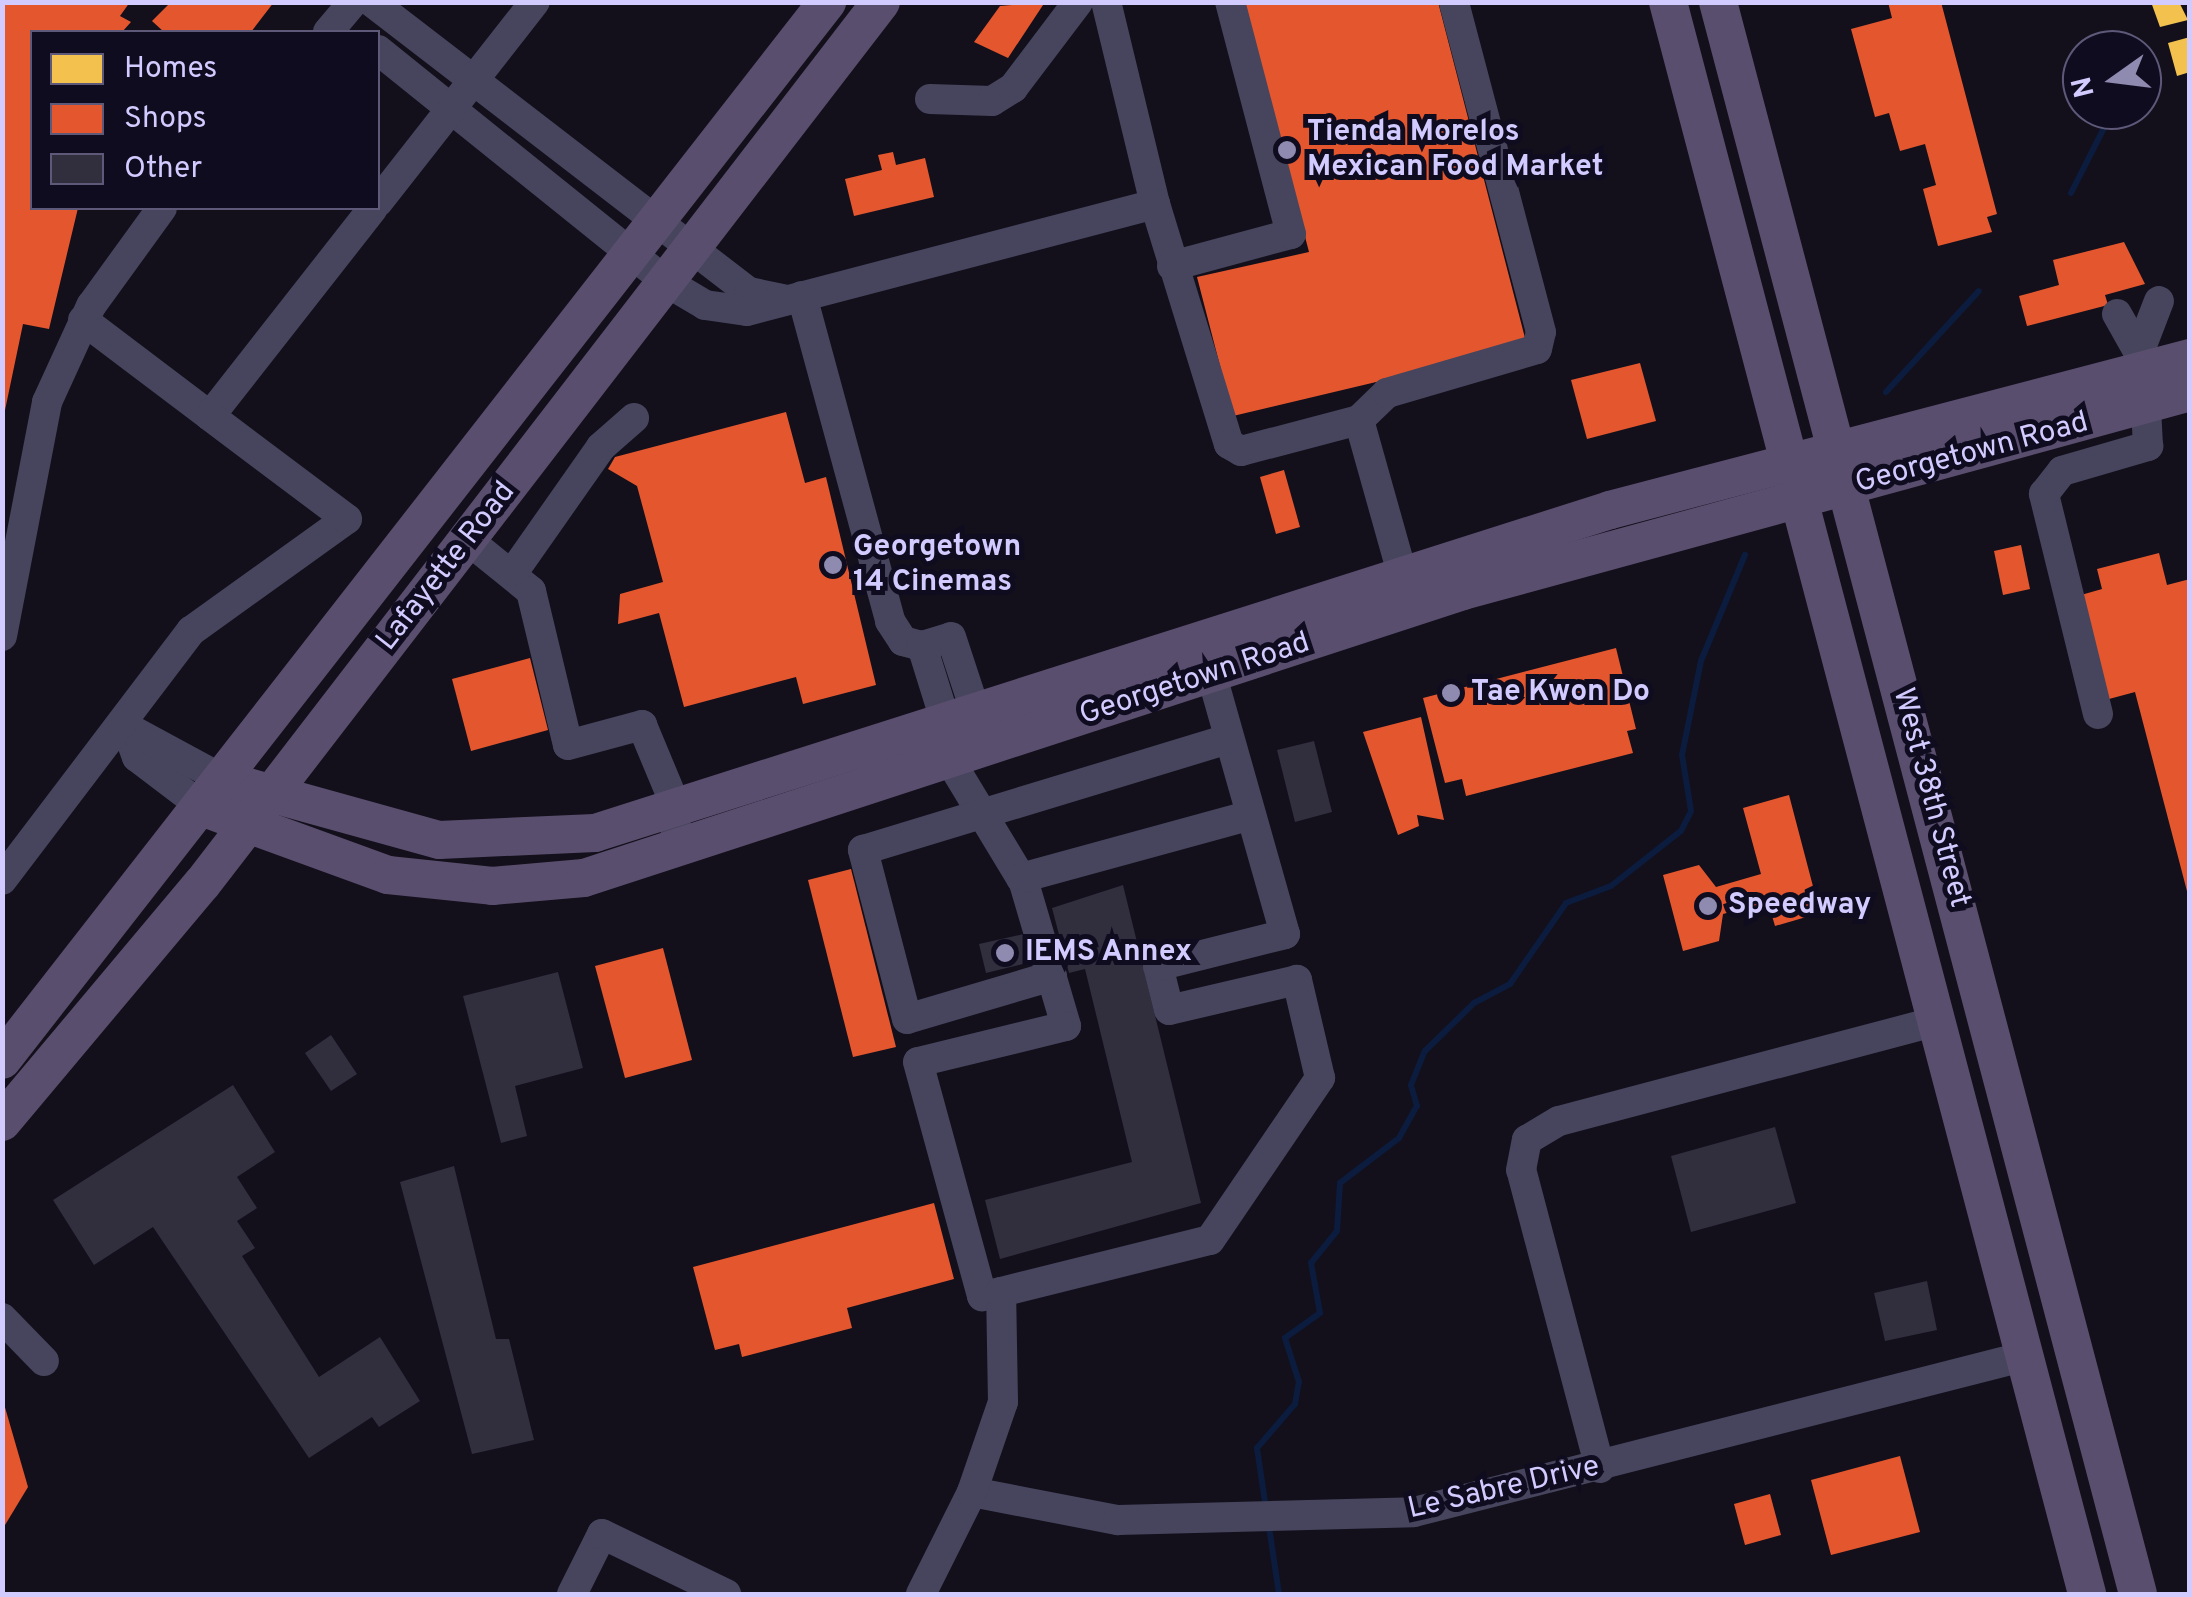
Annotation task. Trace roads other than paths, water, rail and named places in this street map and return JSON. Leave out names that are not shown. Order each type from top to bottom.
[{"type":"main road","name":"Lafayette Road","points":[[2,1060],[215,794],[827,2]]},
{"type":"main road","name":"Lafayette Road","points":[[2,1122],[272,794],[881,2]]},
{"type":"main road","name":"West 38th Street","points":[[1668,2],[2087,1594]]},
{"type":"main road","points":[[1698,2],[1728,41]]},
{"type":"main road","name":"West 38th Street","points":[[1718,2],[2005,1077],[2136,1586]]},
{"type":"main road","name":"Georgetown Road","points":[[1842,470],[2145,357],[2190,358]]},
{"type":"main road","name":"Georgetown Road","points":[[215,794],[272,794],[385,830],[484,843],[560,839],[677,809],[961,718],[1794,482],[2146,408],[2190,392]]},
{"type":"main road","name":"Georgetown Road","points":[[215,794],[244,829],[353,866],[460,884],[584,878],[673,860],[1212,676],[1407,591]]},
{"type":"main road","points":[[1910,916],[1945,960],[1978,1063],[2005,1077]]},
{"type":"main road","points":[[2026,1356],[2053,1363],[2089,1482],[2136,1586]]},
{"type":"street","points":[[372,2],[749,292],[794,298]]},
{"type":"street","points":[[380,200],[535,2]]},
{"type":"street","points":[[930,99],[992,100],[1013,88],[1078,2]]},
{"type":"street","points":[[1106,2],[1172,266],[1229,444],[1241,451],[1359,420],[1387,393],[1537,349],[1540,332],[1454,2]]},
{"type":"street","points":[[1172,266],[1291,234],[1230,2]]},
{"type":"street","points":[[380,52],[668,283],[705,305],[747,311],[1154,204]]},
{"type":"street","points":[[2,636],[47,402],[83,320],[161,210]]},
{"type":"street","points":[[210,416],[372,210]]},
{"type":"street","points":[[794,298],[890,622],[903,641],[922,646],[951,637],[961,718]]},
{"type":"street","points":[[2145,357],[2159,301]]},
{"type":"street","points":[[2117,314],[2145,357]]},
{"type":"street","points":[[2,880],[126,727],[190,631],[347,519],[83,320]]},
{"type":"street","points":[[2098,714],[2044,494],[2062,471],[2148,446],[2146,408]]},
{"type":"street","points":[[514,571],[601,446],[634,418]]},
{"type":"street","points":[[1359,420],[1407,591]]},
{"type":"street","points":[[468,540],[514,571],[532,591],[568,745],[642,726],[677,809],[673,860]]},
{"type":"street","points":[[952,764],[1021,878],[1066,1026],[918,1062],[982,1296],[1210,1240],[1320,1078],[1297,980],[1170,1010],[1158,966],[1285,934],[1248,816],[1212,676]]},
{"type":"street","points":[[126,727],[136,757],[215,794]]},
{"type":"street","points":[[1052,976],[907,1019],[863,850],[1228,739]]},
{"type":"street","points":[[1021,878],[1248,816]]},
{"type":"street","points":[[1600,1468],[1521,1170],[1528,1140],[1559,1121],[1937,1021]]},
{"type":"street","points":[[921,1594],[972,1492],[1002,1402],[1001,1292]]},
{"type":"street","points":[[2,1318],[44,1361]]},
{"type":"street","name":"Le Sabre Drive","points":[[972,1492],[1082,1517],[1291,1520],[1440,1508],[2026,1356]]},
{"type":"street","points":[[572,1594],[602,1534],[726,1594]]},
{"type":"waterway","points":[[2071,193],[2103,130]]},
{"type":"waterway","points":[[1886,392],[1979,291]]},
{"type":"waterway","points":[[1266,1509],[1257,1448],[1295,1404],[1299,1382],[1285,1338],[1320,1313],[1311,1263],[1337,1231],[1340,1183],[1399,1138],[1417,1106],[1411,1085],[1425,1051],[1474,1003],[1510,984],[1566,903],[1611,886],[1681,831],[1691,811],[1682,755],[1701,661],[1745,555]]},
{"type":"waterway","points":[[1269,1527],[1279,1594]]},
{"type":"place","name":"Tienda Morelos Mexican Food Market","points":[[1287,150]]},
{"type":"place","name":"Georgetown 14 Cinemas","points":[[833,565]]},
{"type":"place","name":"Tae Kwon Do","points":[[1451,693]]},
{"type":"place","name":"Speedway","points":[[1708,906]]},
{"type":"place","name":"IEMS Annex","points":[[1005,953]]}]
